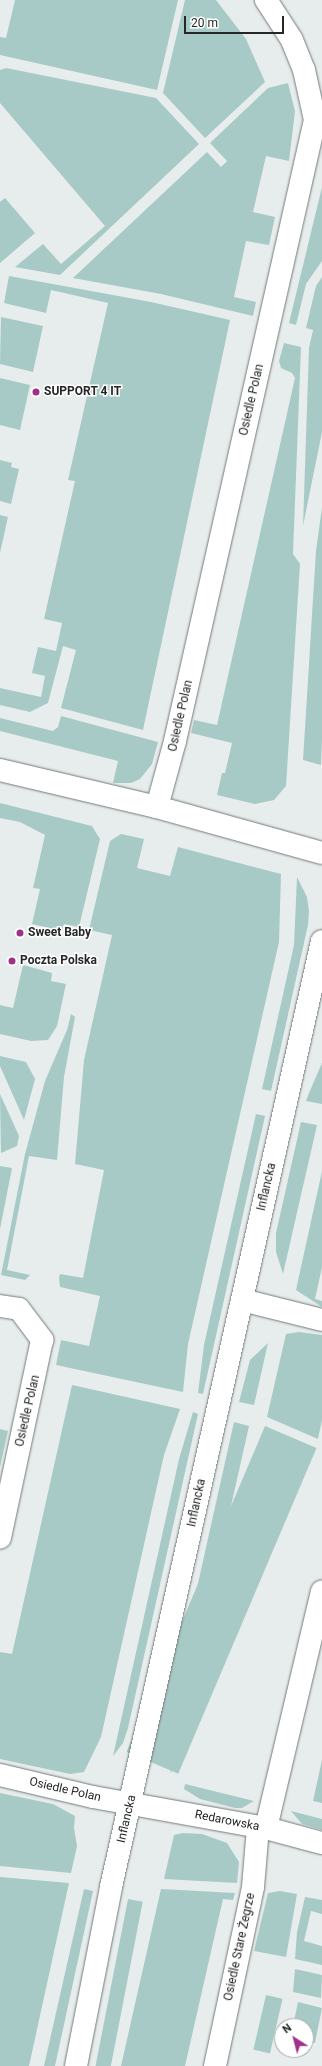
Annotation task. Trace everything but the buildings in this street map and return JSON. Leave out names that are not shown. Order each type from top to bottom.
[{"type":"street","name":"Osiedle Polan","points":[[157,807],[177,734],[315,120],[304,70],[292,40],[266,0]]},
{"type":"street","points":[[0,770],[157,807],[322,852]]},
{"type":"street","name":"Inflancka","points":[[76,2066],[111,1887],[131,1804],[322,940]]},
{"type":"street","points":[[242,1300],[322,1320]]},
{"type":"street","name":"Osiedle Polan","points":[[0,1306],[19,1309],[42,1340],[0,1538]]},
{"type":"street","name":"Osiedle Stare Żegrze","points":[[215,2066],[253,1887],[262,1828],[322,1592]]},
{"type":"street","name":"Osiedle Polan","points":[[0,1775],[131,1804]]},
{"type":"street","name":"Redarowska","points":[[131,1804],[169,1809],[262,1828],[322,1843]]},
{"type":"shaded area","points":[[15,0],[178,0],[157,90],[0,55],[0,37],[6,38]]},
{"type":"shaded area","points":[[185,0],[216,0],[246,39],[265,82],[205,138],[163,93]]},
{"type":"shaded area","points":[[6,68],[156,98],[199,144],[60,275],[15,267],[43,244],[61,264],[105,226],[0,103],[0,70]]},
{"type":"shaded area","points":[[288,83],[295,111],[289,161],[266,156],[253,212],[275,217],[269,245],[246,241],[234,297],[256,302],[253,316],[161,294],[73,278],[207,152],[221,167],[227,161],[210,143],[268,88]]},
{"type":"shaded area","points":[[322,187],[322,261],[306,284],[296,325],[289,323]]},
{"type":"shaded area","points":[[5,198],[35,233],[0,263],[0,202]]},
{"type":"shaded area","points":[[9,276],[151,302],[230,320],[143,730],[61,708],[76,650],[63,646],[48,703],[30,712],[0,705],[0,688],[41,697],[45,676],[32,673],[38,647],[56,651],[62,623],[44,619],[75,481],[68,480],[108,303],[51,290],[46,313],[4,303]]},
{"type":"shaded area","points":[[322,277],[322,432],[303,526],[309,348],[313,330],[306,328],[316,286]]},
{"type":"shaded area","points":[[1,317],[43,326],[33,372],[0,364]]},
{"type":"shaded area","points":[[284,343],[301,347],[293,554],[300,564],[286,786],[274,800],[255,804],[217,795],[222,773],[225,773],[232,743],[191,733],[194,720],[217,725],[295,378],[292,373],[281,368],[279,361]]},
{"type":"shaded area","points":[[0,378],[30,385],[20,430],[0,425]]},
{"type":"shaded area","points":[[0,460],[12,463],[11,467],[19,469],[11,504],[0,501]]},
{"type":"shaded area","points":[[322,507],[321,765],[303,760],[316,551]]},
{"type":"shaded area","points":[[0,515],[8,517],[0,553]]},
{"type":"shaded area","points":[[61,716],[158,742],[152,764],[140,779],[131,783],[113,783],[118,761],[0,731],[0,718],[53,731],[58,727]]},
{"type":"shaded area","points":[[0,803],[92,826],[100,839],[79,927],[64,924],[62,931],[32,924],[40,889],[33,888],[45,835],[20,822],[0,818]]},
{"type":"shaded area","points":[[121,834],[144,839],[137,868],[170,876],[178,847],[281,874],[279,942],[188,1344],[183,1392],[56,1365],[61,1340],[89,1346],[100,1296],[60,1287],[59,1278],[60,1274],[83,1278],[104,1170],[75,1164],[84,1060],[112,935],[89,930],[110,841]]},
{"type":"shaded area","points":[[297,877],[307,897],[309,911],[308,925],[271,1091],[262,1089],[294,945]]},
{"type":"shaded area","points":[[23,965],[52,973],[51,981],[66,984],[57,1026],[48,1040],[31,1041],[0,1034],[0,1005],[13,1008]]},
{"type":"shaded area","points":[[71,1014],[75,1017],[64,1077],[57,1160],[29,1156],[7,1270],[30,1275],[25,1280],[1,1275],[25,1154],[45,1081],[67,1030]]},
{"type":"shaded area","points":[[0,1056],[26,1062],[35,1079],[24,1120],[0,1066]]},
{"type":"shaded area","points":[[322,1063],[322,1104],[306,1101],[309,1093]]},
{"type":"shaded area","points":[[0,1094],[19,1136],[17,1146],[1,1153]]},
{"type":"shaded area","points":[[256,1114],[265,1116],[203,1394],[198,1393],[204,1345]]},
{"type":"shaded area","points":[[301,1122],[317,1125],[283,1274],[276,1252],[276,1233]]},
{"type":"shaded area","points":[[0,1166],[12,1168],[0,1229]]},
{"type":"shaded area","points":[[322,1171],[322,1267],[315,1299],[322,1301],[322,1307],[296,1290]]},
{"type":"shaded area","points":[[299,1332],[322,1335],[322,1420],[318,1439],[267,1417],[286,1334]]},
{"type":"shaded area","points":[[268,1343],[254,1405],[239,1402],[250,1360]]},
{"type":"shaded area","points":[[72,1385],[180,1409],[164,1455],[101,1737],[84,1772],[70,1774],[0,1759],[0,1652],[12,1654]]},
{"type":"shaded area","points":[[193,1412],[198,1414],[128,1728],[123,1743],[113,1756],[179,1459]]},
{"type":"shaded area","points":[[234,1422],[249,1426],[171,1773],[164,1750],[166,1727]]},
{"type":"shaded area","points":[[265,1426],[317,1448],[178,1774],[127,1752]]},
{"type":"shaded area","points":[[0,1429],[8,1431],[0,1467]]},
{"type":"shaded area","points":[[322,1760],[322,1803],[313,1801]]},
{"type":"shaded area","points":[[185,1784],[254,1801],[242,1808],[235,1808],[200,1799],[184,1789]]},
{"type":"shaded area","points":[[0,1793],[53,1804],[75,1816],[74,1828],[77,1846],[71,1873],[0,1866]]},
{"type":"shaded area","points":[[291,1811],[322,1819],[322,1830],[302,1824]]},
{"type":"shaded area","points":[[183,1833],[202,1834],[227,1843],[239,1862],[237,1883],[164,1879],[174,1835]]},
{"type":"shaded area","points":[[0,1877],[69,1883],[29,2066],[0,2066]]},
{"type":"shaded area","points":[[84,1889],[93,1891],[55,2066],[44,2066]]},
{"type":"shaded area","points":[[161,1889],[235,1893],[233,1900],[223,1899],[185,2066],[121,2066]]},
{"type":"shaded area","points":[[280,1891],[297,1894],[286,1957],[254,1951],[268,1893]]},
{"type":"shaded area","points":[[305,1897],[322,1900],[322,1914],[311,1911],[304,1941],[322,1946],[322,1965],[295,1959],[297,1932]]},
{"type":"shaded area","points":[[128,1899],[143,1902],[111,2066],[96,2066]]},
{"type":"shaded area","points":[[295,1969],[322,1975],[321,1998],[293,1992]]},
{"type":"shaded area","points":[[266,1995],[283,1999],[278,2018],[274,2018],[274,2036],[270,2053],[253,2050]]},
{"type":"shaded area","points":[[298,2002],[322,2008],[315,2043],[314,2018],[295,2018]]},
{"type":"place","name":"SUPPORT 4 IT","points":[[36,392]]},
{"type":"place","name":"Sweet Baby","points":[[20,933]]},
{"type":"place","name":"Poczta Polska","points":[[12,961]]}]
